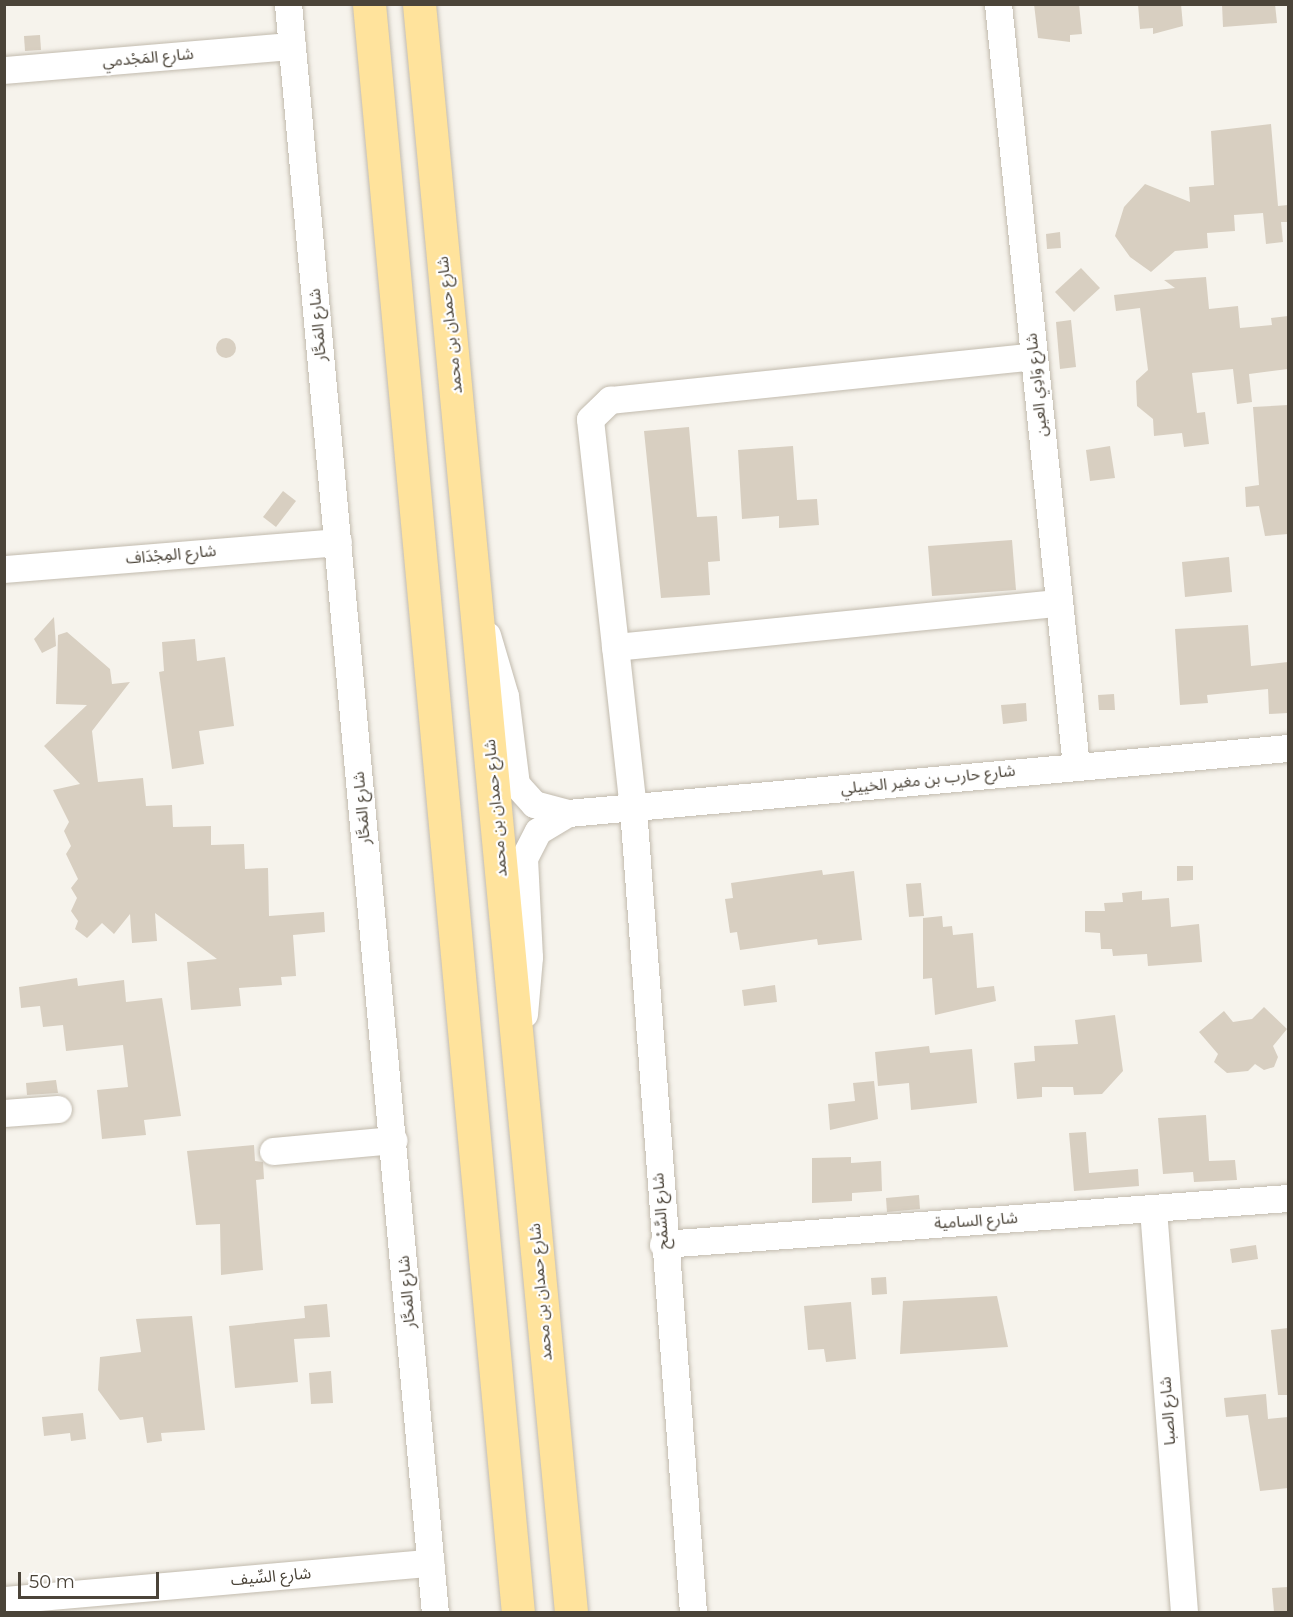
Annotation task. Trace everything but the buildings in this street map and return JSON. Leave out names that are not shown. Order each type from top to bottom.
[{"type":"main road","points":[[369,4],[518,1612]]},
{"type":"main road","name":"شارع حمدان بن محمد","points":[[419,4],[571,1612]]},
{"type":"street","name":"شارع المَحَّار","points":[[288,4],[435,1612]]},
{"type":"street","name":"شارع وَادِي العين","points":[[998,4],[1076,766]]},
{"type":"street","name":"شارع المَجْدمي","points":[[4,70],[292,46]]},
{"type":"street","name":"شارع السَّمْح","points":[[693,1612],[663,1244],[633,809],[590,419],[610,400],[1034,356]]},
{"type":"street","name":"شارع المِجْدَاف","points":[[4,569],[338,542]]},
{"type":"street","points":[[615,647],[1059,603]]},
{"type":"street","name":"شارع حارب بن مغير الخييلي","points":[[478,618],[503,686],[516,784],[534,804],[568,813],[633,809],[1288,748]]},
{"type":"street","name":"شارع حارب بن مغير الخييلي","points":[[518,1051],[529,957],[524,858],[538,831],[568,813]]},
{"type":"street","points":[[4,1113],[58,1109]]},
{"type":"street","points":[[273,1152],[393,1140]]},
{"type":"street","name":"شارع السامية","points":[[663,1244],[1288,1198]]},
{"type":"street","name":"شارع الصبا","points":[[1153,1209],[1184,1612]]},
{"type":"street","name":"شارع السِّيف","points":[[4,1600],[430,1563]]}]
